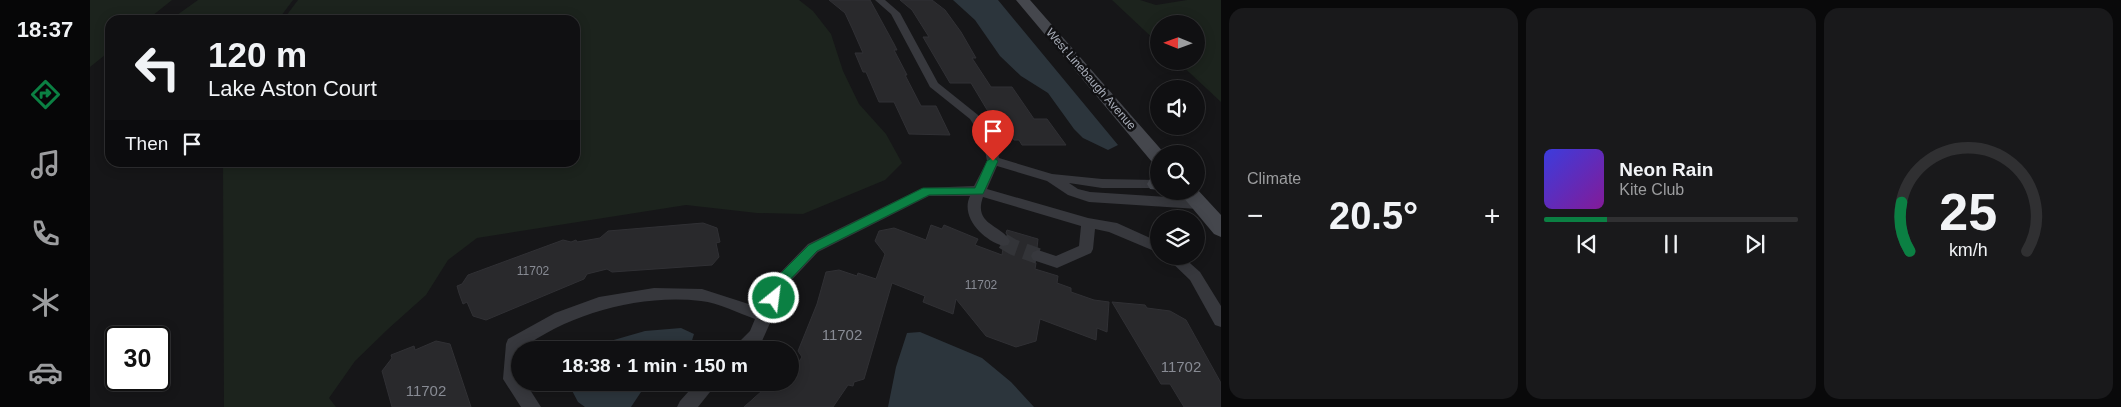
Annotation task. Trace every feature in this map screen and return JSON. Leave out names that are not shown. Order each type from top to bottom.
[{"type":"main road","name":"West Linebaugh Avenue","points":[[1023,0],[1150,148]]},
{"type":"main road","points":[[1196,200],[1221,229]]},
{"type":"street","points":[[880,0],[895,13],[934,85],[974,116],[989,139],[993,161],[973,201],[976,219],[987,231],[1003,241]]},
{"type":"street","points":[[993,161],[1052,178],[1069,190],[1089,197],[1114,200],[1150,199]]},
{"type":"street","points":[[1052,178],[1064,177],[1092,183],[1150,184]]},
{"type":"street","points":[[751,341],[756,336],[766,316],[781,281],[813,248],[927,191],[979,192],[1088,223],[1112,227],[1150,244]]},
{"type":"street","points":[[1038,256],[1056,262],[1086,249],[1088,223]]},
{"type":"street","points":[[1182,265],[1195,276],[1221,320]]},
{"type":"street","points":[[532,407],[512,379],[514,344],[561,318],[605,302],[654,294],[702,295],[766,316]]},
{"type":"street","points":[[686,407],[701,391]]},
{"type":"shaded area","points":[[90,0],[172,0],[153,15],[105,15],[105,55],[90,67]]},
{"type":"shaded area","points":[[198,0],[293,0],[282,15],[177,15]]},
{"type":"shaded area","points":[[298,0],[799,0],[813,11],[831,34],[843,71],[859,104],[886,134],[902,163],[885,180],[803,214],[757,213],[686,205],[477,238],[448,260],[426,295],[355,361],[329,398],[336,407],[224,407],[223,167],[580,167],[580,15],[287,15]]},
{"type":"shaded area","points":[[953,0],[998,0],[1118,145],[1108,150],[1083,138],[1074,129],[1048,93],[1021,76],[1000,56],[975,20]]},
{"type":"shaded area","points":[[1112,0],[1140,0],[1156,5],[1187,0],[1221,0],[1221,102],[1205,87],[1205,80],[1197,80],[1187,70],[1205,70],[1205,15],[1150,15],[1150,36]]},
{"type":"shaded area","points":[[681,328],[694,334],[692,341],[610,341],[645,331]]},
{"type":"shaded area","points":[[920,332],[982,358],[1011,382],[1034,407],[888,407],[896,367],[907,333]]},
{"type":"shaded area","points":[[572,391],[642,391],[631,407],[585,407],[578,402]]},
{"type":"building","points":[[829,0],[870,0],[897,50],[894,50],[921,106],[936,106],[950,135],[909,134],[894,102],[879,102],[866,72],[863,72],[855,53],[863,53],[845,13]]},
{"type":"building","points":[[900,0],[932,0],[945,10],[961,32],[976,58],[972,58],[991,87],[1012,87],[1034,119],[1047,119],[1066,145],[1022,145],[1019,140],[1014,140],[995,113],[989,113],[971,83],[950,83],[923,37],[929,37],[912,10]]},
{"type":"building","points":[[703,223],[717,228],[720,242],[716,243],[719,257],[712,265],[612,272],[607,269],[587,274],[584,279],[486,320],[473,316],[467,302],[463,304],[457,286],[462,284],[468,275],[563,240],[571,242],[576,240],[577,242],[600,238],[608,231]]},
{"type":"building","points":[[931,225],[942,229],[944,225],[978,239],[975,245],[1002,255],[1003,248],[1008,247],[1012,242],[1006,233],[1007,230],[1038,239],[1037,248],[1032,250],[1029,255],[1031,261],[1036,263],[1035,269],[1058,276],[1057,283],[1071,288],[1071,292],[1094,300],[1109,302],[1107,332],[1097,328],[1096,340],[1040,319],[1036,341],[1016,347],[986,336],[956,299],[953,314],[923,302],[925,296],[892,283],[864,379],[854,382],[853,386],[848,385],[833,407],[744,407],[762,391],[799,391],[799,362],[802,357],[799,349],[817,304],[826,272],[839,270],[857,276],[858,273],[876,279],[885,254],[875,241],[879,231],[894,228],[926,240]]},
{"type":"building","points":[[1112,302],[1145,305],[1147,308],[1170,311],[1186,320],[1221,383],[1221,407],[1184,407],[1170,384],[1161,384]]},
{"type":"building","points":[[436,341],[450,344],[471,407],[392,407],[382,371],[392,358],[391,355],[414,346],[415,350]]},
{"type":"tunnel","points":[[1003,241],[1013,247],[1038,256]]},
{"type":"route","points":[[774,298],[781,281],[813,248],[927,191],[979,192],[993,161]]}]
